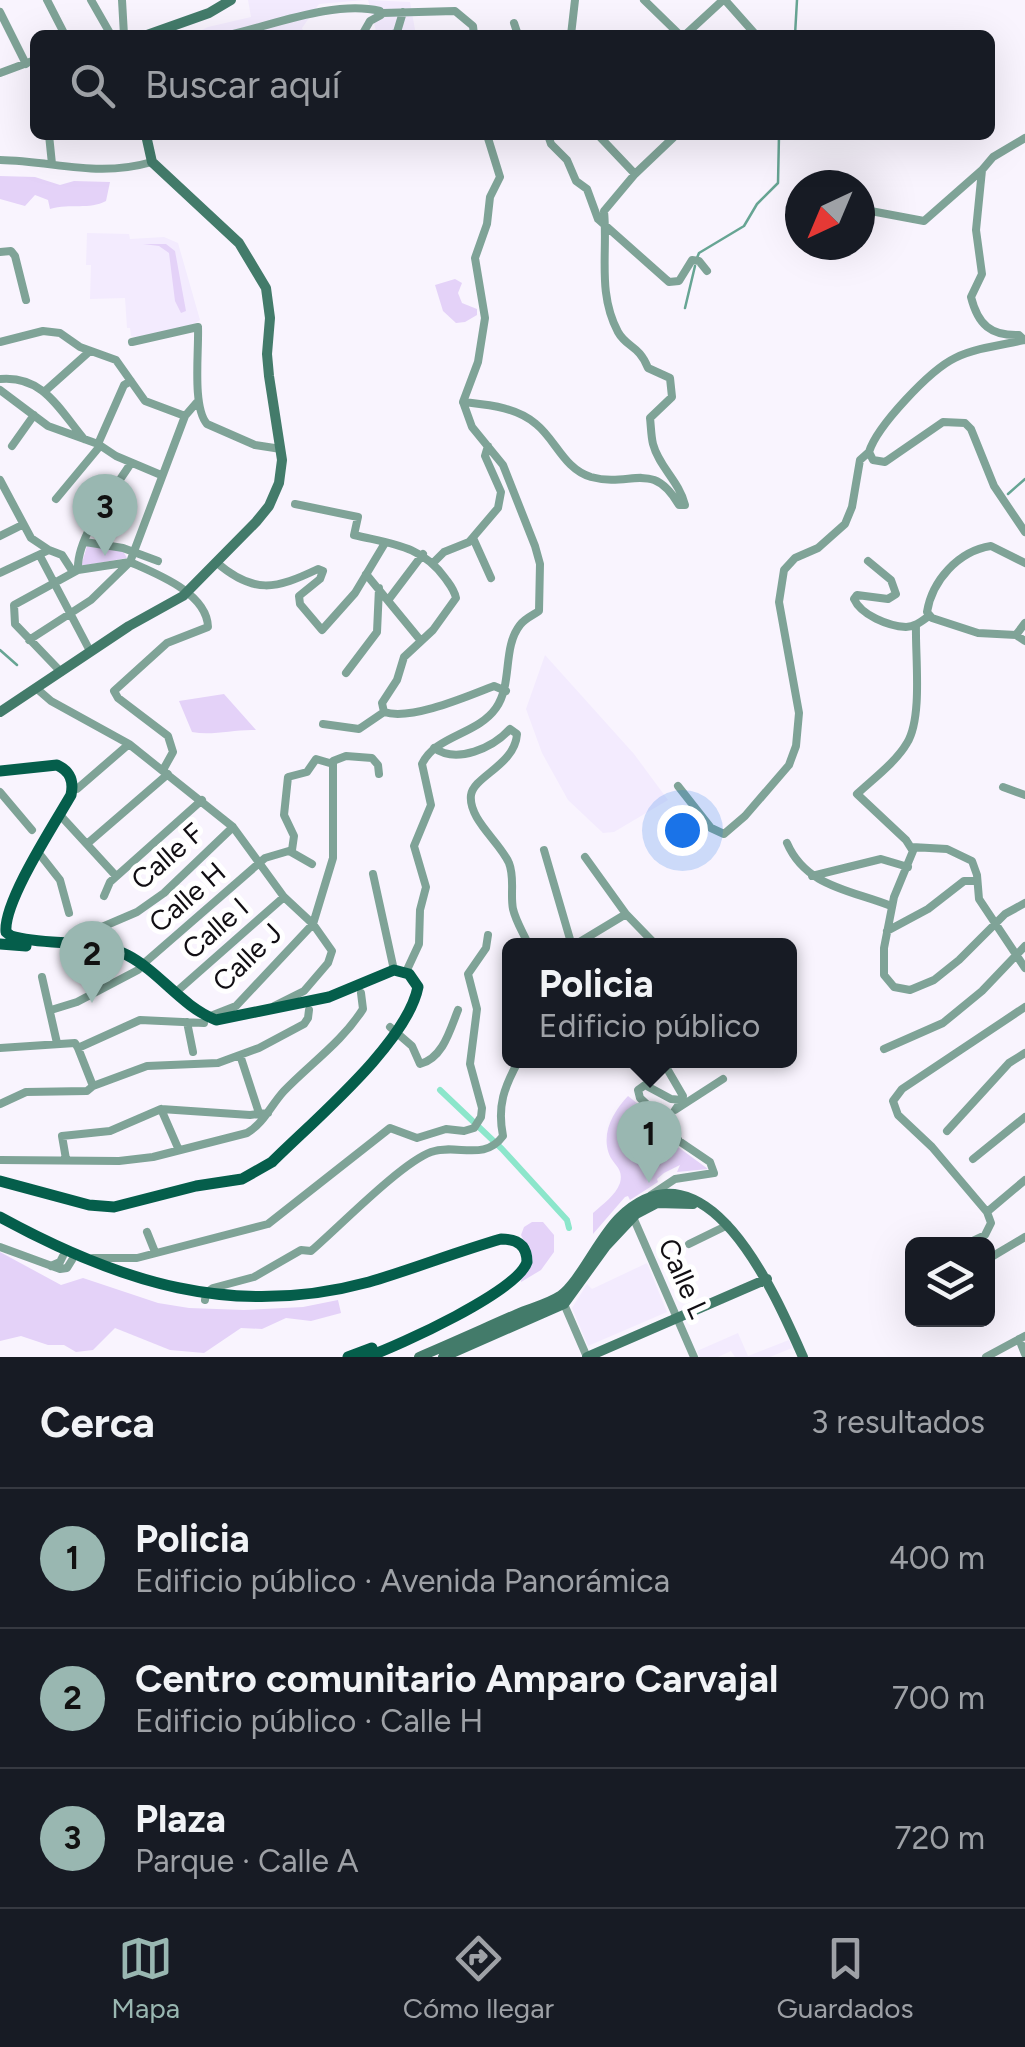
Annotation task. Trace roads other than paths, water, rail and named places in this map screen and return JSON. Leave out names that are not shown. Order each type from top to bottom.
[{"type":"main road","points":[[0,775],[54,771],[63,777],[69,789],[0,913]]},
{"type":"main road","points":[[35,850],[9,914],[6,932],[14,938],[77,946],[140,967],[206,1020]]},
{"type":"main road","points":[[0,944],[77,946]]},
{"type":"main road","points":[[0,1177],[79,1199],[125,1206],[177,1188],[242,1179],[375,1058],[418,991],[415,980],[401,974],[308,1006],[206,1020],[140,967]]},
{"type":"main road","points":[[0,1217],[48,1245]]},
{"type":"main road","points":[[0,1225],[144,1288],[282,1303],[348,1290],[468,1253],[506,1245],[517,1250],[521,1260],[512,1274],[416,1334],[368,1357]]},
{"type":"main road","points":[[348,1357],[416,1334]]},
{"type":"street","points":[[47,0],[62,30]]},
{"type":"street","points":[[92,0],[108,30]]},
{"type":"street","points":[[122,0],[124,30]]},
{"type":"street","points":[[162,30],[209,14],[231,0]]},
{"type":"street","points":[[572,30],[575,0]]},
{"type":"street","points":[[644,0],[677,30]]},
{"type":"street","points":[[688,30],[724,0],[751,30]]},
{"type":"street","points":[[244,30],[322,5],[367,7],[382,13],[455,11],[473,30]]},
{"type":"street","points":[[0,12],[30,62],[0,73]]},
{"type":"street","points":[[398,30],[403,12]]},
{"type":"street","points":[[364,30],[382,13]]},
{"type":"street","points":[[514,24],[516,30]]},
{"type":"street","points":[[875,213],[924,221],[993,158],[1025,138]]},
{"type":"street","points":[[50,140],[52,164]]},
{"type":"street","points":[[0,712],[90,651],[187,593],[269,506],[282,472],[268,365],[269,300],[262,278],[238,243],[152,162],[147,140]]},
{"type":"street","points":[[401,974],[420,944],[420,910],[426,886],[415,840],[431,804],[422,764],[434,748],[478,726],[494,711],[506,691],[516,633],[540,608],[540,564],[503,465],[472,427],[464,402],[478,362],[485,318],[475,258],[490,197],[500,177],[489,140]]},
{"type":"street","points":[[550,140],[567,160],[576,180],[587,189],[598,219],[669,282],[679,281],[692,260],[699,261],[707,272]]},
{"type":"street","points":[[604,140],[636,174]]},
{"type":"street","points":[[464,402],[505,407],[537,424],[562,458],[589,476],[658,480],[672,490],[679,506],[685,505],[679,486],[652,442],[650,418],[668,404],[673,386],[667,374],[648,368],[641,351],[620,335],[604,280],[604,212],[671,140]]},
{"type":"street","points":[[0,160],[108,171],[152,162]]},
{"type":"street","points":[[678,786],[711,828],[724,834],[789,765],[796,746],[799,713],[779,602],[784,570],[845,524],[860,460],[869,452],[876,435],[914,393],[952,358],[1025,340],[1020,334],[988,330],[972,302],[982,274],[976,230],[982,170]]},
{"type":"street","points":[[0,252],[15,256],[26,300]]},
{"type":"street","points":[[132,342],[198,326],[198,402],[202,418],[207,424],[256,445],[281,449]]},
{"type":"street","points":[[2,338],[43,331],[60,333],[90,351],[116,360],[145,401],[185,416]]},
{"type":"street","points":[[44,392],[90,351]]},
{"type":"street","points":[[0,379],[19,377],[44,392],[87,442]]},
{"type":"street","points":[[56,500],[99,445],[124,386],[131,381]]},
{"type":"street","points":[[0,390],[48,426],[161,475]]},
{"type":"street","points":[[29,640],[69,616],[130,562],[185,416],[198,402]]},
{"type":"street","points":[[12,446],[34,414]]},
{"type":"street","points":[[869,452],[873,460],[884,462],[942,422],[966,423],[994,486],[1025,532]]},
{"type":"street","points":[[434,562],[444,552],[473,538],[501,500],[485,456],[488,446]]},
{"type":"street","points":[[75,571],[105,502],[131,463]]},
{"type":"street","points":[[0,480],[36,543],[62,555],[75,571]]},
{"type":"street","points":[[295,504],[358,518],[354,535],[424,554],[454,589],[456,598],[402,660],[397,680],[382,703],[384,712]]},
{"type":"street","points":[[0,536],[22,524]]},
{"type":"street","points":[[473,538],[492,578]]},
{"type":"street","points":[[86,542],[158,561]]},
{"type":"street","points":[[216,562],[244,583],[284,585],[323,570],[320,579],[299,596],[300,604],[322,630],[354,593],[385,543]]},
{"type":"street","points":[[929,616],[935,587],[954,564],[971,553],[991,546],[1025,563]]},
{"type":"street","points":[[0,573],[49,550]]},
{"type":"street","points":[[388,599],[424,554]]},
{"type":"street","points":[[40,556],[90,651]]},
{"type":"street","points":[[61,672],[15,624],[14,605],[75,571],[130,562],[187,593],[204,614],[208,628],[167,643],[114,692],[168,736],[173,752],[166,772],[88,843]]},
{"type":"street","points":[[868,562],[890,580],[896,594],[888,599],[858,595],[854,599],[857,606],[890,623],[916,624],[929,616]]},
{"type":"street","points":[[366,574],[422,641]]},
{"type":"street","points":[[346,673],[378,632],[379,588]]},
{"type":"street","points":[[929,616],[978,634],[1016,635],[1025,641]]},
{"type":"street","points":[[1016,635],[1025,622]]},
{"type":"street","points":[[916,624],[918,686],[908,743],[858,794],[912,847],[948,849],[972,861],[979,899],[1025,968]]},
{"type":"street","points":[[323,724],[359,729],[384,712],[431,708],[494,686],[506,691]]},
{"type":"street","points":[[36,688],[51,701],[129,744],[202,800],[233,827],[284,897],[313,924],[332,951],[328,963],[298,995],[276,1004],[278,1013]]},
{"type":"street","points":[[434,748],[442,754],[479,751],[494,745],[510,730],[517,734],[511,752],[475,787],[471,796],[476,814],[508,861],[513,909],[526,938]]},
{"type":"street","points":[[69,789],[78,789],[129,744]]},
{"type":"street","points":[[313,924],[332,858],[335,759],[372,758],[379,774]]},
{"type":"street","points":[[291,852],[296,844],[284,815],[288,777],[306,772],[316,759],[333,764]]},
{"type":"street","points":[[1003,787],[1025,795]]},
{"type":"street","points":[[0,792],[32,830]]},
{"type":"street","points":[[104,896],[116,876],[202,800]]},
{"type":"street","points":[[57,813],[116,876]]},
{"type":"street","name":"Calle F","points":[[77,946],[81,936],[138,912],[164,893],[233,827]]},
{"type":"street","points":[[787,843],[802,869],[812,876],[892,906]]},
{"type":"street","points":[[912,847],[887,931],[884,975],[894,987],[905,991],[942,974],[997,921],[1025,904]]},
{"type":"street","points":[[35,850],[60,880],[68,913]]},
{"type":"street","points":[[544,850],[571,938]]},
{"type":"street","points":[[261,862],[273,854],[291,852],[312,864]]},
{"type":"street","points":[[585,857],[626,914],[649,938]]},
{"type":"street","points":[[812,876],[881,859],[908,867]]},
{"type":"street","name":"Calle H","points":[[50,1010],[78,1002],[140,967],[261,862]]},
{"type":"street","points":[[373,874],[401,974]]},
{"type":"street","points":[[887,931],[928,909],[964,881],[977,881]]},
{"type":"street","name":"Calle I","points":[[175,993],[284,897]]},
{"type":"street","points":[[586,938],[626,914]]},
{"type":"street","name":"Calle J","points":[[206,1020],[236,1006],[313,924]]},
{"type":"street","points":[[0,1247],[52,1266],[73,1256],[125,1260],[268,1224],[384,1130],[390,1128],[416,1138],[446,1128],[464,1131],[477,1125],[480,1098],[470,1059],[477,1008],[468,974],[486,948],[488,934]]},
{"type":"street","points":[[884,1049],[943,1023],[1025,946]]},
{"type":"street","points":[[42,977],[57,1043]]},
{"type":"street","points":[[0,1160],[119,1162],[236,1138],[256,1128],[263,1113],[350,1028],[363,1009],[360,990]]},
{"type":"street","points":[[0,1104],[26,1092],[87,1092],[140,1067],[218,1063],[304,1024],[308,1006]]},
{"type":"street","points":[[979,1237],[988,1232],[991,1224],[987,1212],[932,1147],[898,1115],[893,1101],[902,1089],[1025,1007]]},
{"type":"street","points":[[393,1029],[412,1046],[420,1064],[428,1062],[443,1046],[458,1010]]},
{"type":"street","points":[[78,1048],[140,1020],[206,1020]]},
{"type":"street","points":[[187,1022],[194,1052]]},
{"type":"street","points":[[0,1048],[75,1042],[93,1086]]},
{"type":"street","points":[[947,1130],[1009,1062],[1025,1052]]},
{"type":"street","points":[[240,1055],[263,1113]]},
{"type":"street","points":[[205,1297],[213,1288],[254,1277],[301,1250],[311,1251],[412,1162],[441,1150],[478,1151],[498,1143],[503,1136],[500,1104],[514,1068]]},
{"type":"street","points":[[667,1068],[683,1096],[675,1110],[723,1079]]},
{"type":"street","points":[[443,1357],[562,1300],[599,1240],[630,1213],[651,1201],[674,1179],[714,1173],[710,1162],[678,1141],[669,1124],[640,1098],[638,1090],[645,1085],[671,1099],[682,1100]]},
{"type":"street","points":[[66,1159],[62,1136],[110,1131],[161,1109],[263,1113]]},
{"type":"street","points":[[161,1109],[178,1148]]},
{"type":"street","points":[[973,1158],[1025,1117]]},
{"type":"street","points":[[987,1212],[1025,1180]]},
{"type":"street","points":[[651,1201],[683,1196],[728,1225],[767,1279],[802,1357]]},
{"type":"street","name":"Calle L","points":[[630,1213],[694,1357]]},
{"type":"street","points":[[689,1244],[728,1225]]},
{"type":"street","points":[[147,1232],[154,1252]]},
{"type":"street","points":[[995,1255],[1025,1237]]},
{"type":"street","points":[[562,1300],[587,1357],[767,1279]]},
{"type":"street","points":[[419,1357],[562,1300]]},
{"type":"street","points":[[986,1357],[1022,1337],[1025,1354]]},
{"type":"waterway","points":[[795,30],[797,0]]},
{"type":"waterway","points":[[697,258],[699,253],[744,226],[757,204],[778,183],[779,140]]},
{"type":"waterway","points":[[685,308],[695,266]]},
{"type":"waterway","points":[[1008,494],[1025,479]]},
{"type":"waterway","points":[[0,650],[17,665]]},
{"type":"waterway","points":[[440,1090],[502,1149],[567,1220],[569,1228]]},
{"type":"place","name":"Plaza","points":[[105,556]]},
{"type":"place","name":"Centro comunitario Amparo Carvajal","points":[[92,1003]]},
{"type":"place","name":"Policia","points":[[649,1183]]}]
